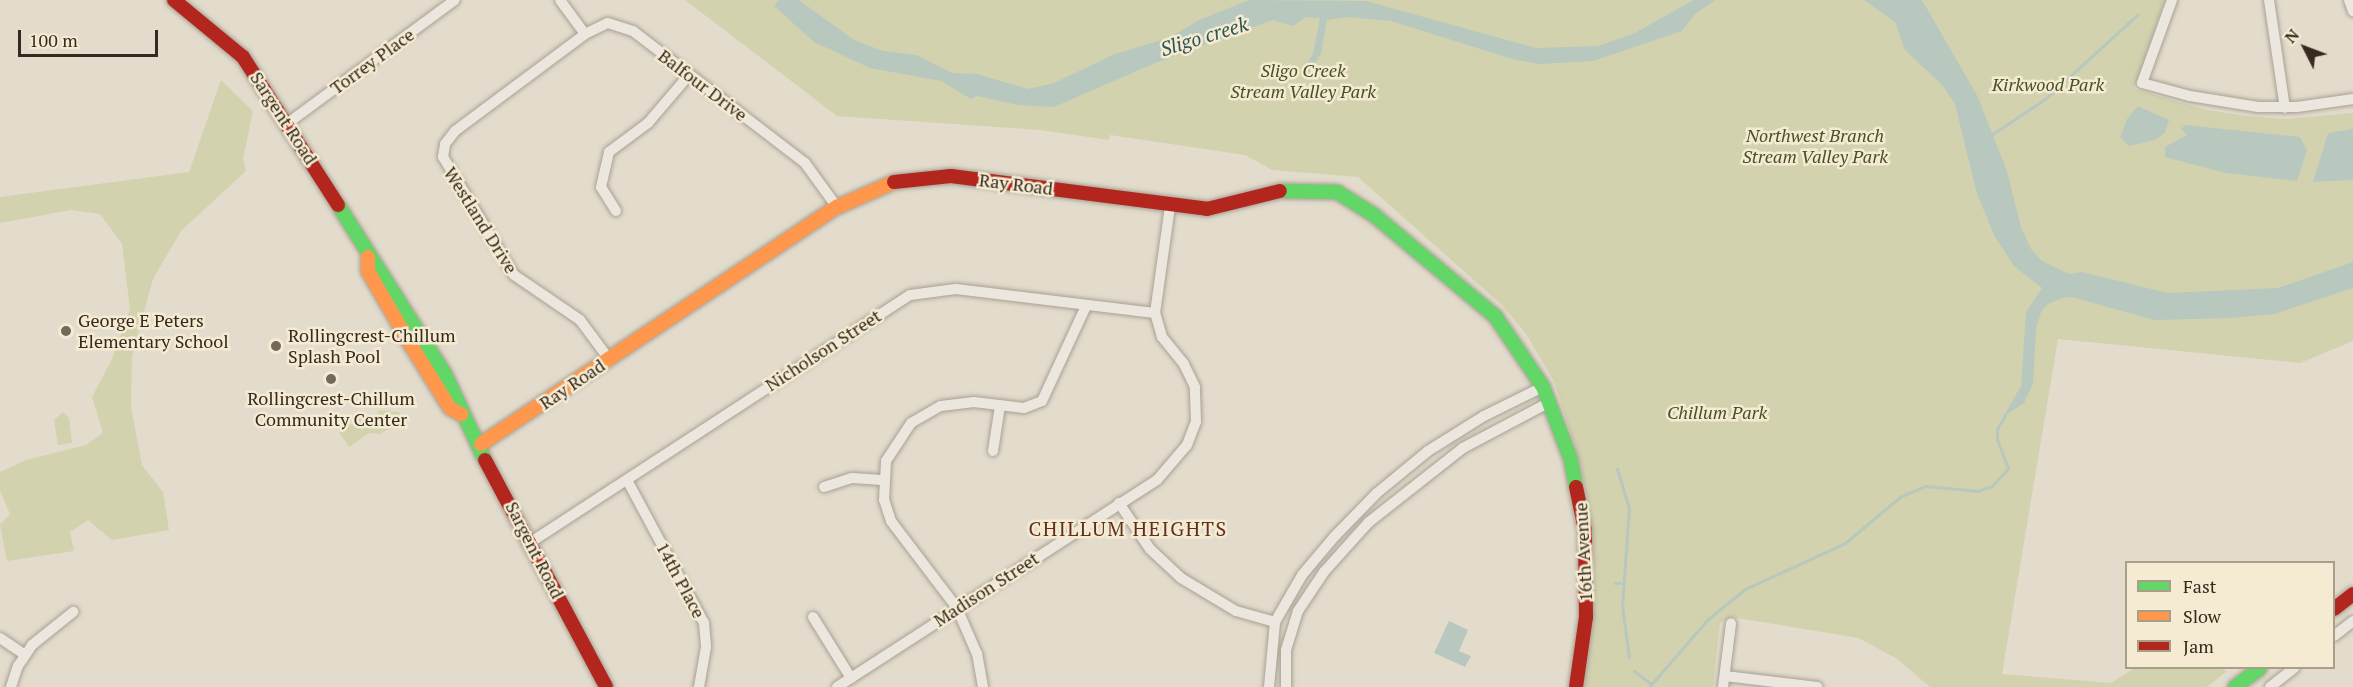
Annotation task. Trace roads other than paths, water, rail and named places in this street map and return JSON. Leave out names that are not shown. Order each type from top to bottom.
[{"type":"street","name":"Sargent Road","points":[[174,0],[243,57],[288,123],[368,257],[368,271],[409,342],[450,408],[461,414],[481,444],[606,687]]},
{"type":"street","name":"Torrey Place","points":[[288,123],[455,0]]},
{"type":"street","points":[[560,0],[585,34]]},
{"type":"street","points":[[2172,0],[2142,83],[2221,102],[2285,108],[2353,99]]},
{"type":"street","points":[[2269,0],[2285,108]]},
{"type":"street","points":[[2349,0],[2353,11]]},
{"type":"street","name":"Balfour Drive","points":[[585,34],[608,23],[623,25],[805,163],[837,207]]},
{"type":"street","name":"Westland Drive","points":[[585,34],[455,131],[445,144],[443,158],[514,275],[580,320],[609,359]]},
{"type":"street","points":[[616,211],[601,187],[609,152],[655,116],[689,75]]},
{"type":"street","name":"Ray Road","points":[[481,444],[837,207],[902,180],[951,176],[1170,206],[1216,209],[1268,193],[1298,189],[1318,189],[1349,197],[1494,316],[1520,348],[1543,387]]},
{"type":"street","name":"Madison Street","points":[[837,687],[1157,480],[1172,465],[1196,422],[1197,398],[1191,377],[1162,337],[1155,313],[1170,206]]},
{"type":"street","name":"Nicholson Street","points":[[531,542],[910,295],[956,289],[1155,313]]},
{"type":"street","points":[[983,687],[977,654],[957,608],[896,532],[884,500],[882,480],[893,447],[922,415],[958,402],[1032,407],[1042,401],[1086,306]]},
{"type":"street","points":[[1269,687],[1275,622],[1302,575],[1377,493],[1455,434],[1543,387]]},
{"type":"street","name":"16th Avenue","points":[[1543,387],[1573,468],[1585,530],[1587,598],[1576,687]]},
{"type":"street","points":[[1286,687],[1286,650],[1298,611],[1324,572],[1369,522],[1463,448],[1550,402]]},
{"type":"street","points":[[993,451],[1000,406]]},
{"type":"street","points":[[824,487],[852,478],[882,480]]},
{"type":"street","name":"14th Place","points":[[627,480],[701,614],[706,647],[699,687]]},
{"type":"street","points":[[1119,503],[1150,549],[1188,583],[1236,611],[1275,622]]},
{"type":"street","points":[[2335,608],[2353,594]]},
{"type":"street","points":[[11,687],[24,654],[43,634],[73,612]]},
{"type":"street","points":[[813,617],[851,678]]},
{"type":"street","points":[[2335,635],[2353,621]]},
{"type":"street","points":[[1731,624],[1724,682],[1817,687]]},
{"type":"street","points":[[0,638],[24,654]]},
{"type":"street","points":[[2235,687],[2259,669]]},
{"type":"street","points":[[2270,687],[2293,669]]},
{"type":"water","name":"Sligo creek","points":[[779,0],[799,0],[854,40],[883,51],[916,55],[952,73],[977,74],[1028,89],[1054,83],[1115,54],[1171,37],[1199,20],[1249,0],[1366,1],[1536,48],[1599,46],[1635,33],[1693,0],[1715,0],[1695,14],[1682,31],[1593,61],[1540,64],[1512,59],[1391,21],[1348,17],[1327,20],[1321,54],[1308,73],[1303,69],[1313,54],[1320,18],[1306,17],[1293,26],[1273,20],[1155,63],[1054,107],[1018,105],[977,96],[971,99],[941,81],[870,68],[814,42],[774,6]]},
{"type":"water","points":[[1864,0],[1922,0],[1978,97],[2007,171],[2021,227],[2031,249],[2042,261],[2069,274],[2082,272],[2168,293],[2278,288],[2353,262],[2353,288],[2274,314],[2231,318],[2154,320],[2072,297],[2062,298],[2048,304],[2041,312],[2036,329],[2033,384],[2024,403],[2003,417],[2021,386],[2026,312],[2042,288],[2014,266],[1995,237],[1977,194],[1955,104],[1943,86],[1905,50],[1895,22]]},
{"type":"water","points":[[2138,106],[2169,120],[2165,133],[2155,140],[2129,146],[2120,137],[2127,119]]},
{"type":"water","points":[[2185,125],[2300,137],[2307,150],[2297,181],[2226,173],[2165,157],[2165,147],[2187,135],[2181,129]]},
{"type":"water","points":[[2353,129],[2353,180],[2313,182],[2328,133]]},
{"type":"water","points":[[1449,621],[1468,630],[1459,651],[1471,656],[1465,667],[1434,653]]},
{"type":"waterway","points":[[1991,135],[2045,99],[2137,15]]},
{"type":"waterway","points":[[1649,687],[1707,620],[1745,589],[1845,543],[1901,496],[1926,486],[1978,491],[1992,486],[2008,468],[1997,440],[1997,429],[2005,415]]},
{"type":"waterway","points":[[1617,469],[1629,508],[1622,605],[1629,658]]},
{"type":"waterway","points":[[1615,583],[1623,583]]},
{"type":"waterway","points":[[1634,671],[1651,684]]},
{"type":"place","name":"George E Peters Elementary School","points":[[66,331]]},
{"type":"place","name":"Rollingcrest-Chillum Splash Pool","points":[[276,346]]},
{"type":"place","name":"Rollingcrest-Chillum Community Center","points":[[331,379]]},
{"type":"district","name":"CHILLUM HEIGHTS","points":[[1128,528]]},
{"type":"park label","name":"Sligo Creek Stream Valley Park","points":[[1303,82]]},
{"type":"park label","name":"Kirkwood Park","points":[[2048,84]]},
{"type":"park label","name":"Northwest Branch Stream Valley Park","points":[[1815,146]]},
{"type":"park label","name":"Chillum Park","points":[[1717,412]]}]
